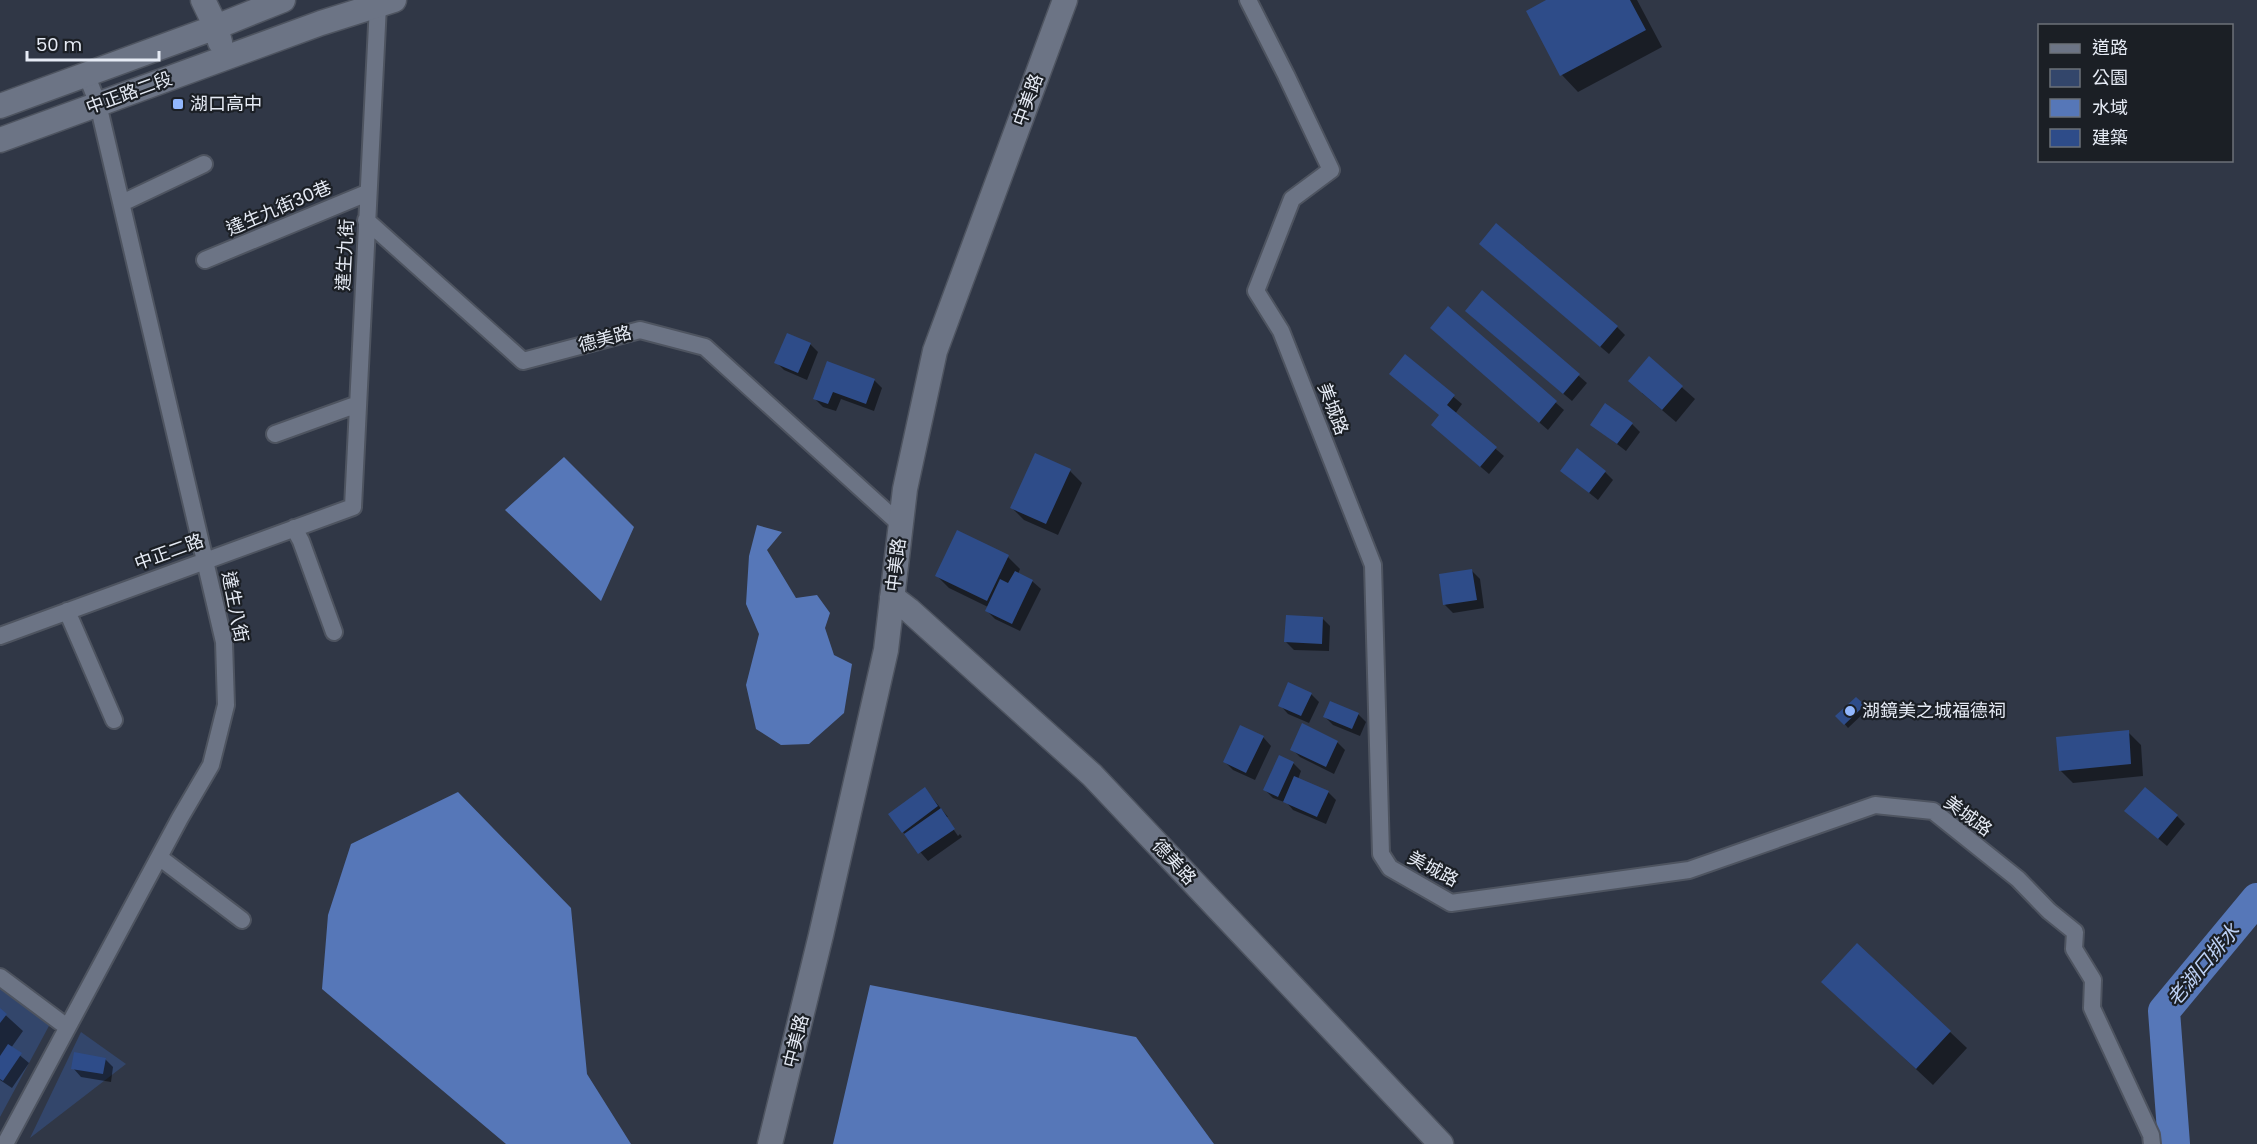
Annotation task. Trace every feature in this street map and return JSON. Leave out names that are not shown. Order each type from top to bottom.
[{"type":"street","points":[[203,0],[216,27],[225,59]]},
{"type":"street","name":"中正路二段","points":[[0,106],[283,0]]},
{"type":"street","name":"中美路","points":[[770,1144],[821,935],[886,650],[905,489],[935,351],[1065,0]]},
{"type":"street","name":"美城路","points":[[1248,0],[1331,170],[1292,199],[1256,291],[1281,331],[1373,565],[1382,854],[1390,868],[1451,903],[1689,870],[1875,805],[1933,811],[2019,879],[2049,911],[2074,932],[2074,949],[2093,980],[2092,1008],[2151,1135],[2152,1144]]},
{"type":"street","name":"中正路二段","points":[[0,140],[321,23],[386,2]]},
{"type":"street","name":"達生九街","points":[[353,507],[367,193],[386,2]]},
{"type":"street","name":"達生八街","points":[[5,1144],[159,857],[212,765],[226,705],[224,642],[98,104],[86,74]]},
{"type":"street","points":[[122,203],[204,164]]},
{"type":"street","name":"達生九街30巷","points":[[206,260],[367,193]]},
{"type":"street","name":"德美路","points":[[366,220],[523,361],[640,330],[705,347],[901,525]]},
{"type":"street","points":[[275,434],[357,404]]},
{"type":"street","name":"中正二路","points":[[0,636],[353,507]]},
{"type":"street","points":[[294,528],[301,541],[334,632]]},
{"type":"street","name":"德美路","points":[[892,597],[1092,776],[1441,1144]]},
{"type":"street","points":[[67,611],[114,720]]},
{"type":"street","points":[[159,857],[242,920]]},
{"type":"street","points":[[0,977],[67,1027]]},
{"type":"green space","points":[[0,988],[50,1024],[0,1117]]},
{"type":"green space","points":[[81,1032],[126,1064],[30,1138]]},
{"type":"water","points":[[564,457],[634,527],[601,601],[505,510]]},
{"type":"water","points":[[757,525],[782,532],[767,550],[796,598],[817,595],[830,613],[825,628],[834,655],[852,664],[844,713],[809,744],[781,745],[756,729],[746,685],[759,634],[746,604],[749,556]]},
{"type":"water","points":[[458,792],[571,908],[587,1074],[631,1144],[506,1144],[322,989],[328,915],[351,844]]},
{"type":"water","points":[[870,985],[1136,1037],[1214,1144],[833,1144]]},
{"type":"building","points":[[1546,0],[1630,0],[1646,30],[1560,76],[1526,11]]},
{"type":"building","points":[[1496,223],[1618,326],[1600,347],[1479,244]]},
{"type":"building","points":[[1482,290],[1580,374],[1563,394],[1465,311]]},
{"type":"building","points":[[1448,306],[1557,401],[1539,423],[1430,328]]},
{"type":"building","points":[[787,333],[811,343],[798,373],[774,363]]},
{"type":"building","points":[[1405,354],[1455,395],[1447,405],[1497,447],[1480,467],[1431,425],[1439,415],[1389,374]]},
{"type":"building","points":[[1649,356],[1683,386],[1662,410],[1628,381]]},
{"type":"building","points":[[827,361],[875,379],[866,404],[833,392],[828,404],[813,399]]},
{"type":"building","points":[[1605,403],[1633,423],[1617,444],[1590,425]]},
{"type":"building","points":[[1577,448],[1606,471],[1589,493],[1560,471]]},
{"type":"building","points":[[1035,453],[1071,469],[1046,524],[1010,508]]},
{"type":"building","points":[[957,530],[1009,555],[987,601],[935,576]]},
{"type":"building","points":[[1472,569],[1477,600],[1443,605],[1439,574]]},
{"type":"building","points":[[1015,571],[1033,580],[1012,624],[985,611],[1000,579],[1008,583]]},
{"type":"building","points":[[1286,615],[1323,617],[1322,644],[1284,642]]},
{"type":"building","points":[[1288,682],[1312,693],[1301,716],[1278,706]]},
{"type":"building","name":"湖鏡美之城福德祠","points":[[1856,697],[1865,705],[1844,725],[1835,716]]},
{"type":"building","points":[[1330,701],[1359,713],[1352,729],[1323,717]]},
{"type":"building","points":[[1302,723],[1338,741],[1326,767],[1290,750]]},
{"type":"building","points":[[1240,725],[1264,736],[1246,773],[1223,762]]},
{"type":"building","points":[[2129,730],[2131,764],[2059,771],[2056,737]]},
{"type":"building","points":[[1279,755],[1294,762],[1278,797],[1263,790]]},
{"type":"building","points":[[1294,776],[1329,791],[1317,817],[1283,802]]},
{"type":"building","points":[[925,787],[938,806],[902,833],[888,814]]},
{"type":"building","points":[[2145,787],[2178,815],[2158,839],[2124,811]]},
{"type":"building","points":[[941,808],[955,829],[918,854],[904,834]]},
{"type":"building","points":[[1857,943],[1951,1031],[1916,1069],[1821,982]]},
{"type":"building","points":[[0,1008],[7,1014],[0,1023]]},
{"type":"building","points":[[8,1044],[22,1053],[3,1081],[0,1079],[0,1056]]},
{"type":"building","points":[[74,1052],[106,1058],[103,1074],[71,1069]]},
{"type":"waterway","name":"老湖口排水","points":[[2174,1144],[2164,1011],[2257,899]]},
{"type":"place","name":"湖口高中","points":[[178,104]]},
{"type":"place","name":"湖鏡美之城福德祠","points":[[1850,711]]}]
